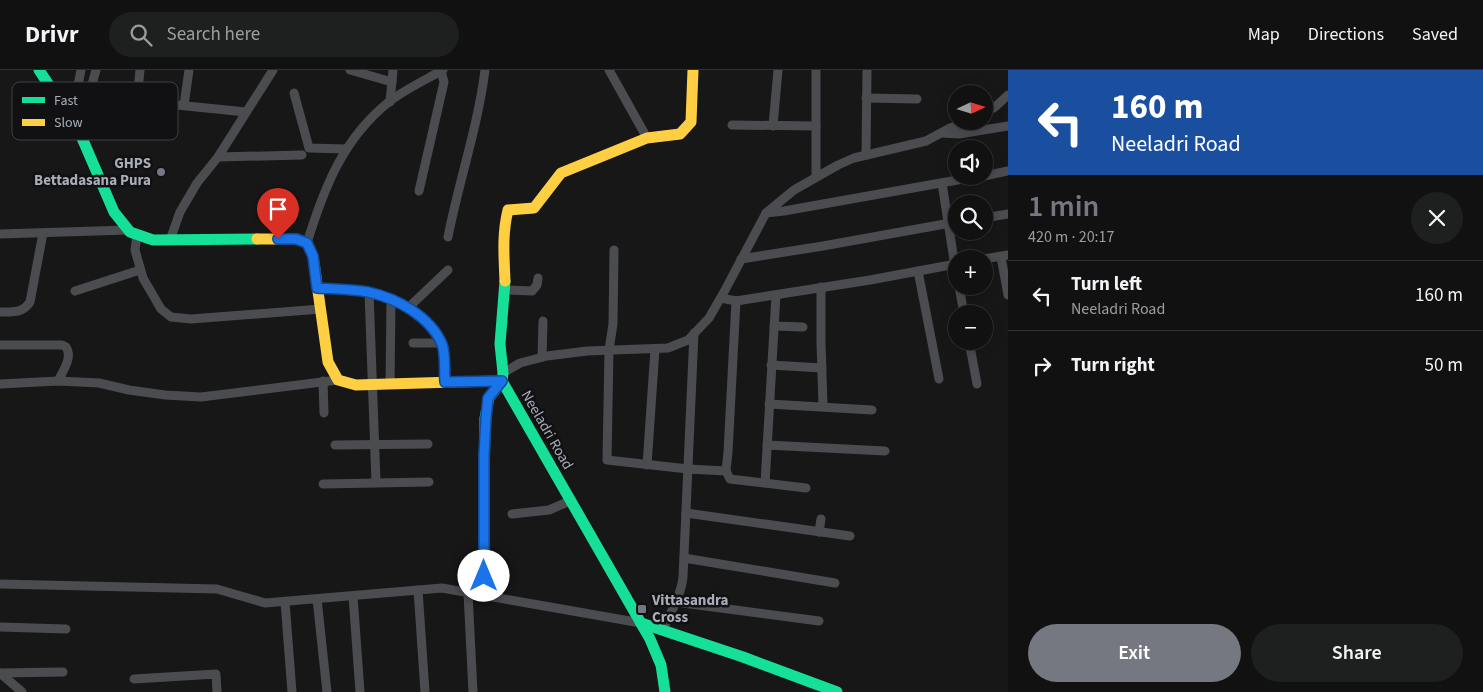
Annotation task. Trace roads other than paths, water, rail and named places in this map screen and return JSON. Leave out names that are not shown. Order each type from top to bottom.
[{"type":"main road","points":[[39,70],[47,82]]},
{"type":"main road","points":[[483,595],[486,418],[488,398],[502,377],[500,344],[505,290],[503,244],[504,226],[508,210],[534,208],[561,173],[646,138],[680,134],[691,122],[693,70]]},
{"type":"main road","points":[[83,140],[114,212],[132,233],[153,240],[296,239],[307,243],[313,256],[328,362],[338,380]]},
{"type":"main road","name":"Neeladri Road","points":[[338,380],[356,385],[445,382],[502,377],[570,501],[641,623],[658,658],[666,684],[666,692]]},
{"type":"main road","points":[[641,623],[743,657],[837,692]]},
{"type":"street","points":[[184,105],[189,70]]},
{"type":"street","points":[[170,240],[184,204],[197,183],[218,157],[273,70]]},
{"type":"street","points":[[350,70],[392,82]]},
{"type":"street","points":[[390,102],[393,70]]},
{"type":"street","points":[[448,237],[486,70]]},
{"type":"street","points":[[609,70],[646,138]]},
{"type":"street","points":[[773,126],[778,70]]},
{"type":"street","points":[[816,70],[816,176]]},
{"type":"street","points":[[866,155],[867,70]]},
{"type":"street","points":[[307,243],[329,179],[346,149],[365,126],[390,102],[437,71],[444,82],[419,191]]},
{"type":"street","points":[[294,93],[310,148],[346,149]]},
{"type":"street","points":[[993,106],[1008,95]]},
{"type":"street","points":[[866,98],[917,99]]},
{"type":"street","points":[[178,104],[246,112]]},
{"type":"street","points":[[732,125],[816,126]]},
{"type":"street","points":[[940,133],[959,134],[1008,126]]},
{"type":"street","points":[[502,377],[520,363],[542,357],[587,351],[668,348],[688,340],[709,318],[766,213],[794,190],[829,168],[866,155],[926,141],[948,129]]},
{"type":"street","points":[[218,157],[302,156]]},
{"type":"street","points":[[993,174],[1008,171]]},
{"type":"street","points":[[766,213],[948,182]]},
{"type":"street","points":[[942,183],[948,205]]},
{"type":"street","points":[[993,216],[1008,214]]},
{"type":"street","points":[[741,259],[948,224]]},
{"type":"street","points":[[0,312],[18,312],[27,308],[30,302],[43,233]]},
{"type":"street","points":[[0,234],[132,233],[140,270],[150,292],[161,309],[171,317],[192,318],[321,309]]},
{"type":"street","points":[[614,250],[613,324],[609,350],[607,460],[688,469],[726,471]]},
{"type":"street","points":[[1004,256],[1008,296]]},
{"type":"street","points":[[720,298],[736,301],[918,271],[948,268]]},
{"type":"street","points":[[75,291],[140,270]]},
{"type":"street","points":[[410,307],[448,270]]},
{"type":"street","points":[[918,271],[939,379]]},
{"type":"street","points":[[505,290],[532,291],[537,285],[538,278]]},
{"type":"street","points":[[822,287],[823,406]]},
{"type":"street","points":[[317,288],[369,292],[410,307],[430,325],[442,343],[445,382]]},
{"type":"street","points":[[369,292],[376,482]]},
{"type":"street","points":[[765,483],[776,294]]},
{"type":"street","points":[[390,384],[392,300]]},
{"type":"street","points":[[736,301],[726,471],[730,479],[806,488]]},
{"type":"street","points":[[542,357],[543,321]]},
{"type":"street","points":[[774,326],[803,327]]},
{"type":"street","points":[[663,630],[682,591],[694,333]]},
{"type":"street","points":[[413,343],[442,343]]},
{"type":"street","points":[[0,345],[62,345],[66,347],[69,354],[68,360],[58,381]]},
{"type":"street","points":[[647,465],[654,349]]},
{"type":"street","points":[[971,350],[977,384]]},
{"type":"street","points":[[771,365],[822,368]]},
{"type":"street","points":[[0,384],[58,381],[99,383],[138,392],[201,397],[338,380]]},
{"type":"street","points":[[323,381],[324,413]]},
{"type":"street","points":[[769,404],[872,410]]},
{"type":"street","points":[[335,445],[428,444]]},
{"type":"street","points":[[767,445],[885,451]]},
{"type":"street","points":[[323,484],[429,482]]},
{"type":"street","points":[[512,514],[549,510],[570,501]]},
{"type":"street","points":[[686,513],[850,536]]},
{"type":"street","points":[[819,532],[821,520]]},
{"type":"street","points":[[684,558],[834,583]]},
{"type":"street","points":[[0,584],[218,589],[265,604],[442,588],[641,623]]},
{"type":"street","points":[[418,590],[425,692]]},
{"type":"street","points":[[468,593],[473,692]]},
{"type":"street","points":[[353,596],[360,692]]},
{"type":"street","points":[[317,599],[327,692]]},
{"type":"street","points":[[285,602],[292,692]]},
{"type":"street","points":[[675,602],[819,621]]},
{"type":"street","points":[[0,627],[66,629]]},
{"type":"street","points":[[22,692],[0,673],[63,672]]},
{"type":"street","points":[[134,679],[216,674],[217,692]]},
{"type":"place","name":"GHPS Bettadasana Pura","points":[[161,172]]},
{"type":"place","name":"Vittasandra Cross","points":[[642,609]]}]
